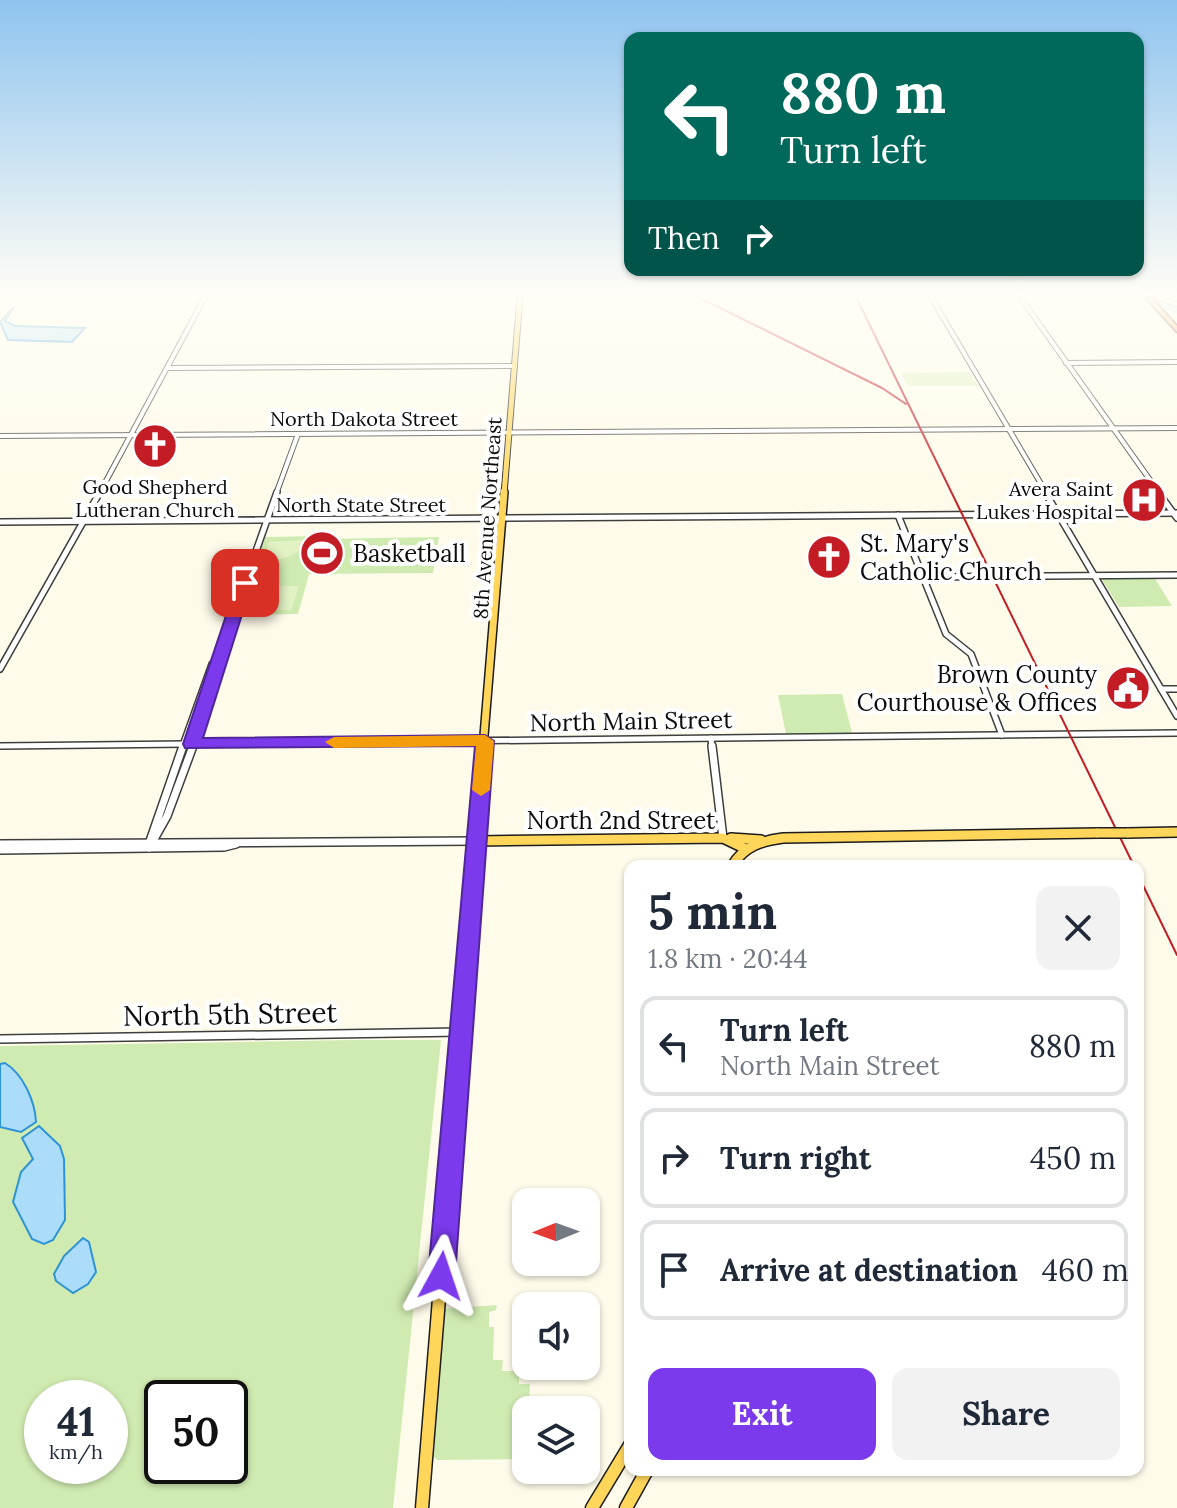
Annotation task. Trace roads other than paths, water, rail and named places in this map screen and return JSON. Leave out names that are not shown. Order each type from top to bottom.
[{"type":"main road","name":"8th Avenue Northeast","points":[[422,1508],[515,367]]},
{"type":"main road","name":"North 2nd Street","points":[[477,841],[729,838],[746,849],[766,840],[1176,832]]},
{"type":"main road","points":[[712,838],[730,846],[734,860]]},
{"type":"main road","points":[[729,838],[766,840]]},
{"type":"main road","points":[[736,860],[746,849]]},
{"type":"main road","points":[[592,1508],[624,1455]]},
{"type":"main road","points":[[626,1508],[644,1476]]},
{"type":"street","points":[[0,669],[169,368],[277,367]]},
{"type":"street","points":[[972,367],[1177,716]]},
{"type":"street","points":[[1069,367],[1176,514]]},
{"type":"street","points":[[1095,430],[1177,428]]},
{"type":"street","points":[[1118,436],[1127,429]]},
{"type":"street","points":[[1095,430],[1118,436]]},
{"type":"street","name":"North Dakota Street","points":[[0,436],[1095,430]]},
{"type":"street","points":[[152,844],[220,663],[218,658],[298,434]]},
{"type":"street","name":"North State Street","points":[[0,522],[1176,514]]},
{"type":"street","points":[[898,515],[946,634],[971,654],[1002,735]]},
{"type":"street","points":[[923,577],[1177,575]]},
{"type":"street","points":[[1161,689],[1177,689]]},
{"type":"street","name":"North Main Street","points":[[0,746],[1177,733]]},
{"type":"street","points":[[711,738],[722,827],[729,838]]},
{"type":"street","points":[[722,827],[729,838]]},
{"type":"street","name":"North 2nd Street","points":[[0,844],[224,847],[236,844],[477,841]]},
{"type":"street","name":"North 2nd Street","points":[[0,850],[152,844]]},
{"type":"street","name":"North 5th Street","points":[[0,1039],[461,1032]]},
{"type":"water","points":[[5,1063],[22,1081],[33,1105],[36,1122],[21,1132],[0,1127],[0,1064]]},
{"type":"water","points":[[39,1126],[60,1146],[64,1159],[65,1220],[53,1240],[44,1244],[32,1239],[13,1202],[21,1172],[33,1159],[22,1138]]},
{"type":"water","points":[[83,1238],[89,1242],[96,1272],[88,1284],[73,1293],[56,1281],[54,1274],[64,1256]]},
{"type":"railway","points":[[840,367],[906,404]]},
{"type":"railway","points":[[890,367],[1131,860]]},
{"type":"railway","points":[[1144,887],[1177,955]]},
{"type":"place","name":"Good Shepherd Lutheran Church","points":[[155,446]]},
{"type":"place","name":"Avera Saint Lukes Hospital","points":[[1144,500]]},
{"type":"place","name":"Basketball","points":[[322,553]]},
{"type":"place","name":"St. Mary's Catholic Church","points":[[829,557]]},
{"type":"place","name":"Brown County Courthouse & Offices","points":[[1128,688]]}]
